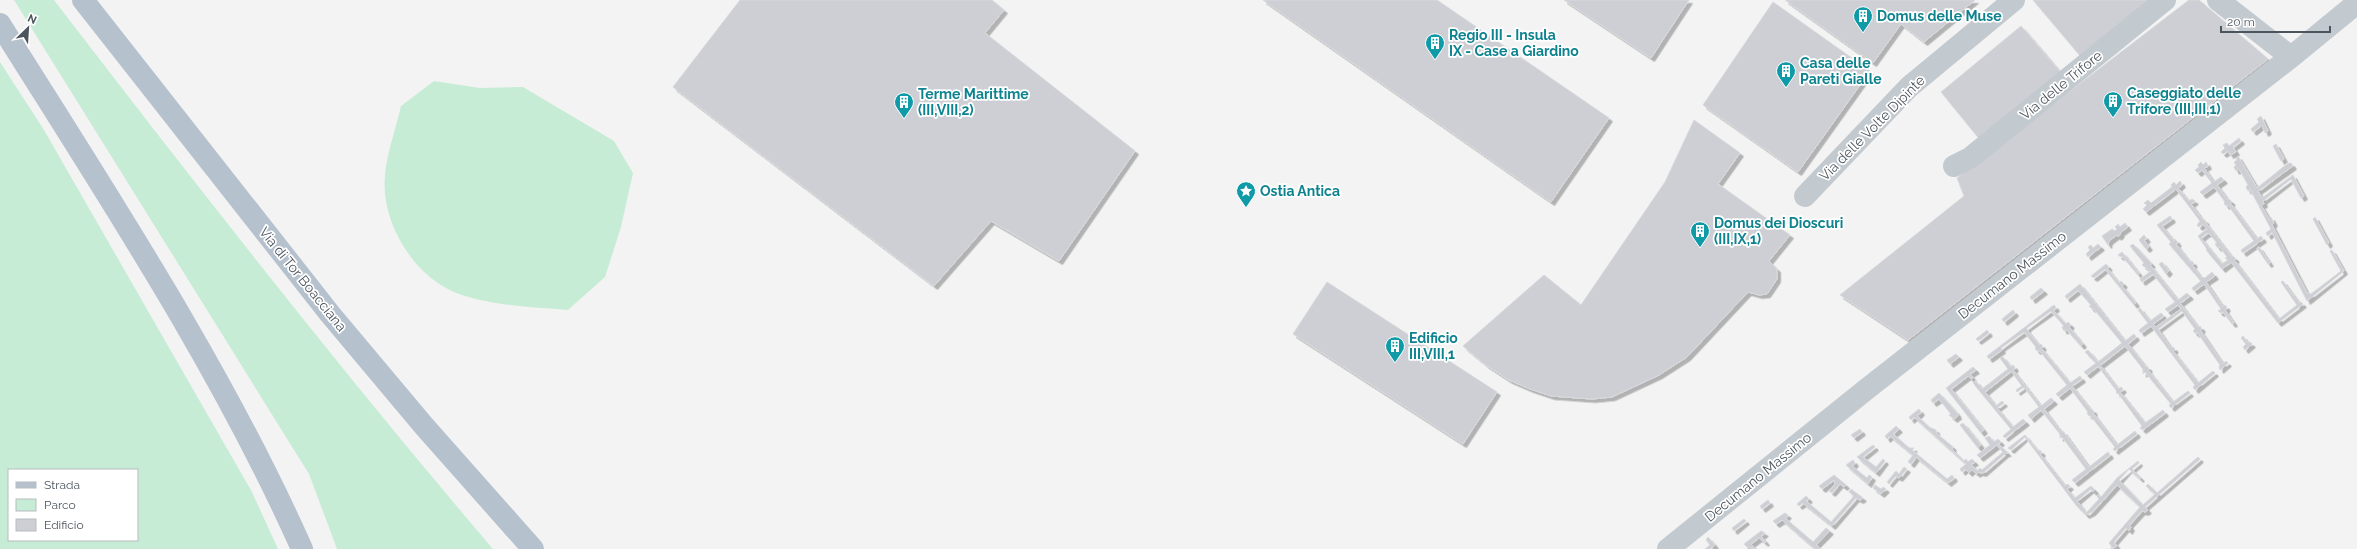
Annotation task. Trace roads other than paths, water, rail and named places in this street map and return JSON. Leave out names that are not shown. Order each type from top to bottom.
[{"type":"main road","name":"Via di Tor Boacciana","points":[[83,0],[330,314],[429,431],[533,549]]},
{"type":"main road","points":[[0,24],[120,217],[193,339],[252,446],[302,549]]},
{"type":"street","name":"Via delle Volte Dipinte","points":[[1805,196],[1909,87],[2014,0]]},
{"type":"street","name":"Via delle Trifore","points":[[1954,166],[1970,158],[2165,0]]},
{"type":"street","points":[[2218,0],[2291,57]]},
{"type":"street","name":"Decumano Massimo","points":[[1668,549],[1862,393],[2291,57],[2357,3]]},
{"type":"place","name":"Domus delle Muse","points":[[1863,33]]},
{"type":"place","name":"Regio III - Insula IX - Case a Giardino","points":[[1435,60]]},
{"type":"place","name":"Casa delle Pareti Gialle","points":[[1786,88]]},
{"type":"place","name":"Caseggiato delle Trifore (III,III,1)","points":[[2113,118]]},
{"type":"place","name":"Terme Marittime (III,VIII,2)","points":[[904,119]]},
{"type":"place","name":"Ostia Antica","points":[[1246,208]]},
{"type":"place","name":"Domus dei Dioscuri (III,IX,1)","points":[[1700,248]]},
{"type":"place","name":"Edificio III,VIII,1","points":[[1395,363]]}]
